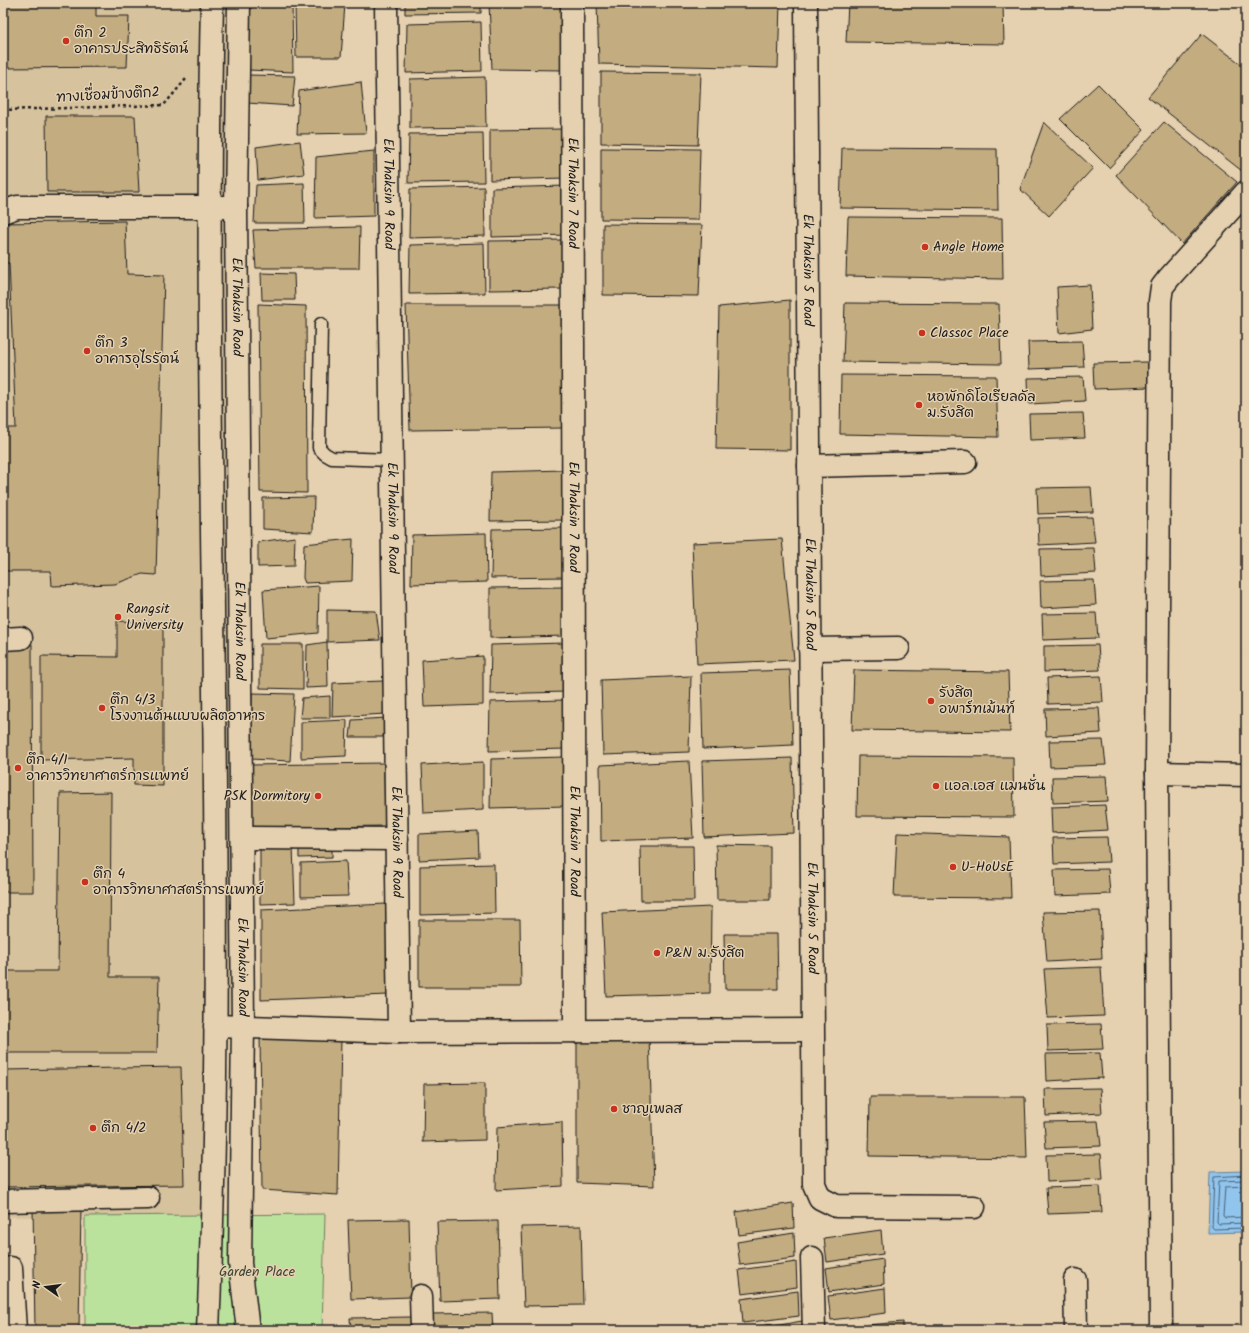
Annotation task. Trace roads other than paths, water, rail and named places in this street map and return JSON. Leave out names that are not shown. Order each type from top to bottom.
[{"type":"street","name":"Ek Thaksin Road","points":[[208,1330],[215,1026],[210,206],[212,3]]},
{"type":"street","name":"Ek Thaksin Road","points":[[239,3],[236,206],[243,1025],[240,1263],[248,1330]]},
{"type":"street","name":"Ek Thaksin 9 Road","points":[[386,3],[399,1032]]},
{"type":"street","name":"Ek Thaksin 7 Road","points":[[572,3],[576,1031]]},
{"type":"street","name":"Ek Thaksin 5 Road","points":[[806,3],[814,1184],[820,1198],[836,1206],[974,1207]]},
{"type":"street","points":[[1161,1330],[1157,773],[1160,309],[1162,287],[1246,192]]},
{"type":"street","points":[[3,212],[17,208],[236,206]]},
{"type":"street","points":[[809,466],[965,462]]},
{"type":"street","points":[[810,649],[898,648]]},
{"type":"street","points":[[1157,773],[1246,775]]},
{"type":"street","points":[[242,838],[397,839]]},
{"type":"street","points":[[215,1026],[243,1025],[399,1032],[812,1030]]},
{"type":"street","points":[[3,1201],[148,1198]]},
{"type":"street","points":[[812,1258],[814,1330]]},
{"type":"street","points":[[11,1268],[15,1330]]},
{"type":"street","points":[[1074,1280],[1076,1330]]},
{"type":"street","points":[[421,1296],[422,1330]]},
{"type":"lane","points":[[321,324],[319,448],[332,458],[392,460]]},
{"type":"water","points":[[1246,1171],[1246,1232],[1208,1233],[1210,1172]]},
{"type":"place","name":"ตึก 2 อาคารประสิทธิรัตน์","points":[[66,41]]},
{"type":"place","name":"Angle Home","points":[[925,247]]},
{"type":"place","name":"Classoc Place","points":[[922,333]]},
{"type":"place","name":"ตึก 3 อาคารอุไรรัตน์","points":[[87,351]]},
{"type":"place","name":"หอพักดิโอเรียลดัล ม.รังสิต","points":[[919,405]]},
{"type":"place","name":"Rangsit University","points":[[118,617]]},
{"type":"place","name":"รังสิต อพาร์ทเม้นท์","points":[[931,701]]},
{"type":"place","name":"ตึก 4/3 โรงงานต้นแบบผลิตอาหาร","points":[[102,708]]},
{"type":"place","name":"ตึก 4/1 อาคารวิทยาศาตร์การแพทย์","points":[[18,768]]},
{"type":"place","name":"แอล.เอส แมนชั่น","points":[[936,786]]},
{"type":"place","name":"PSK Dormitory","points":[[318,796]]},
{"type":"place","name":"U-HoUsE","points":[[953,867]]},
{"type":"place","name":"ตึก 4 อาคารวิทยาศาสตร์การแพทย์","points":[[85,882]]},
{"type":"place","name":"P&N ม.รังสิต","points":[[657,953]]},
{"type":"place","name":"ชาญเพลส","points":[[614,1109]]},
{"type":"place","name":"ตึก 4/2","points":[[93,1128]]},
{"type":"park label","name":"Garden Place","points":[[257,1272]]}]
